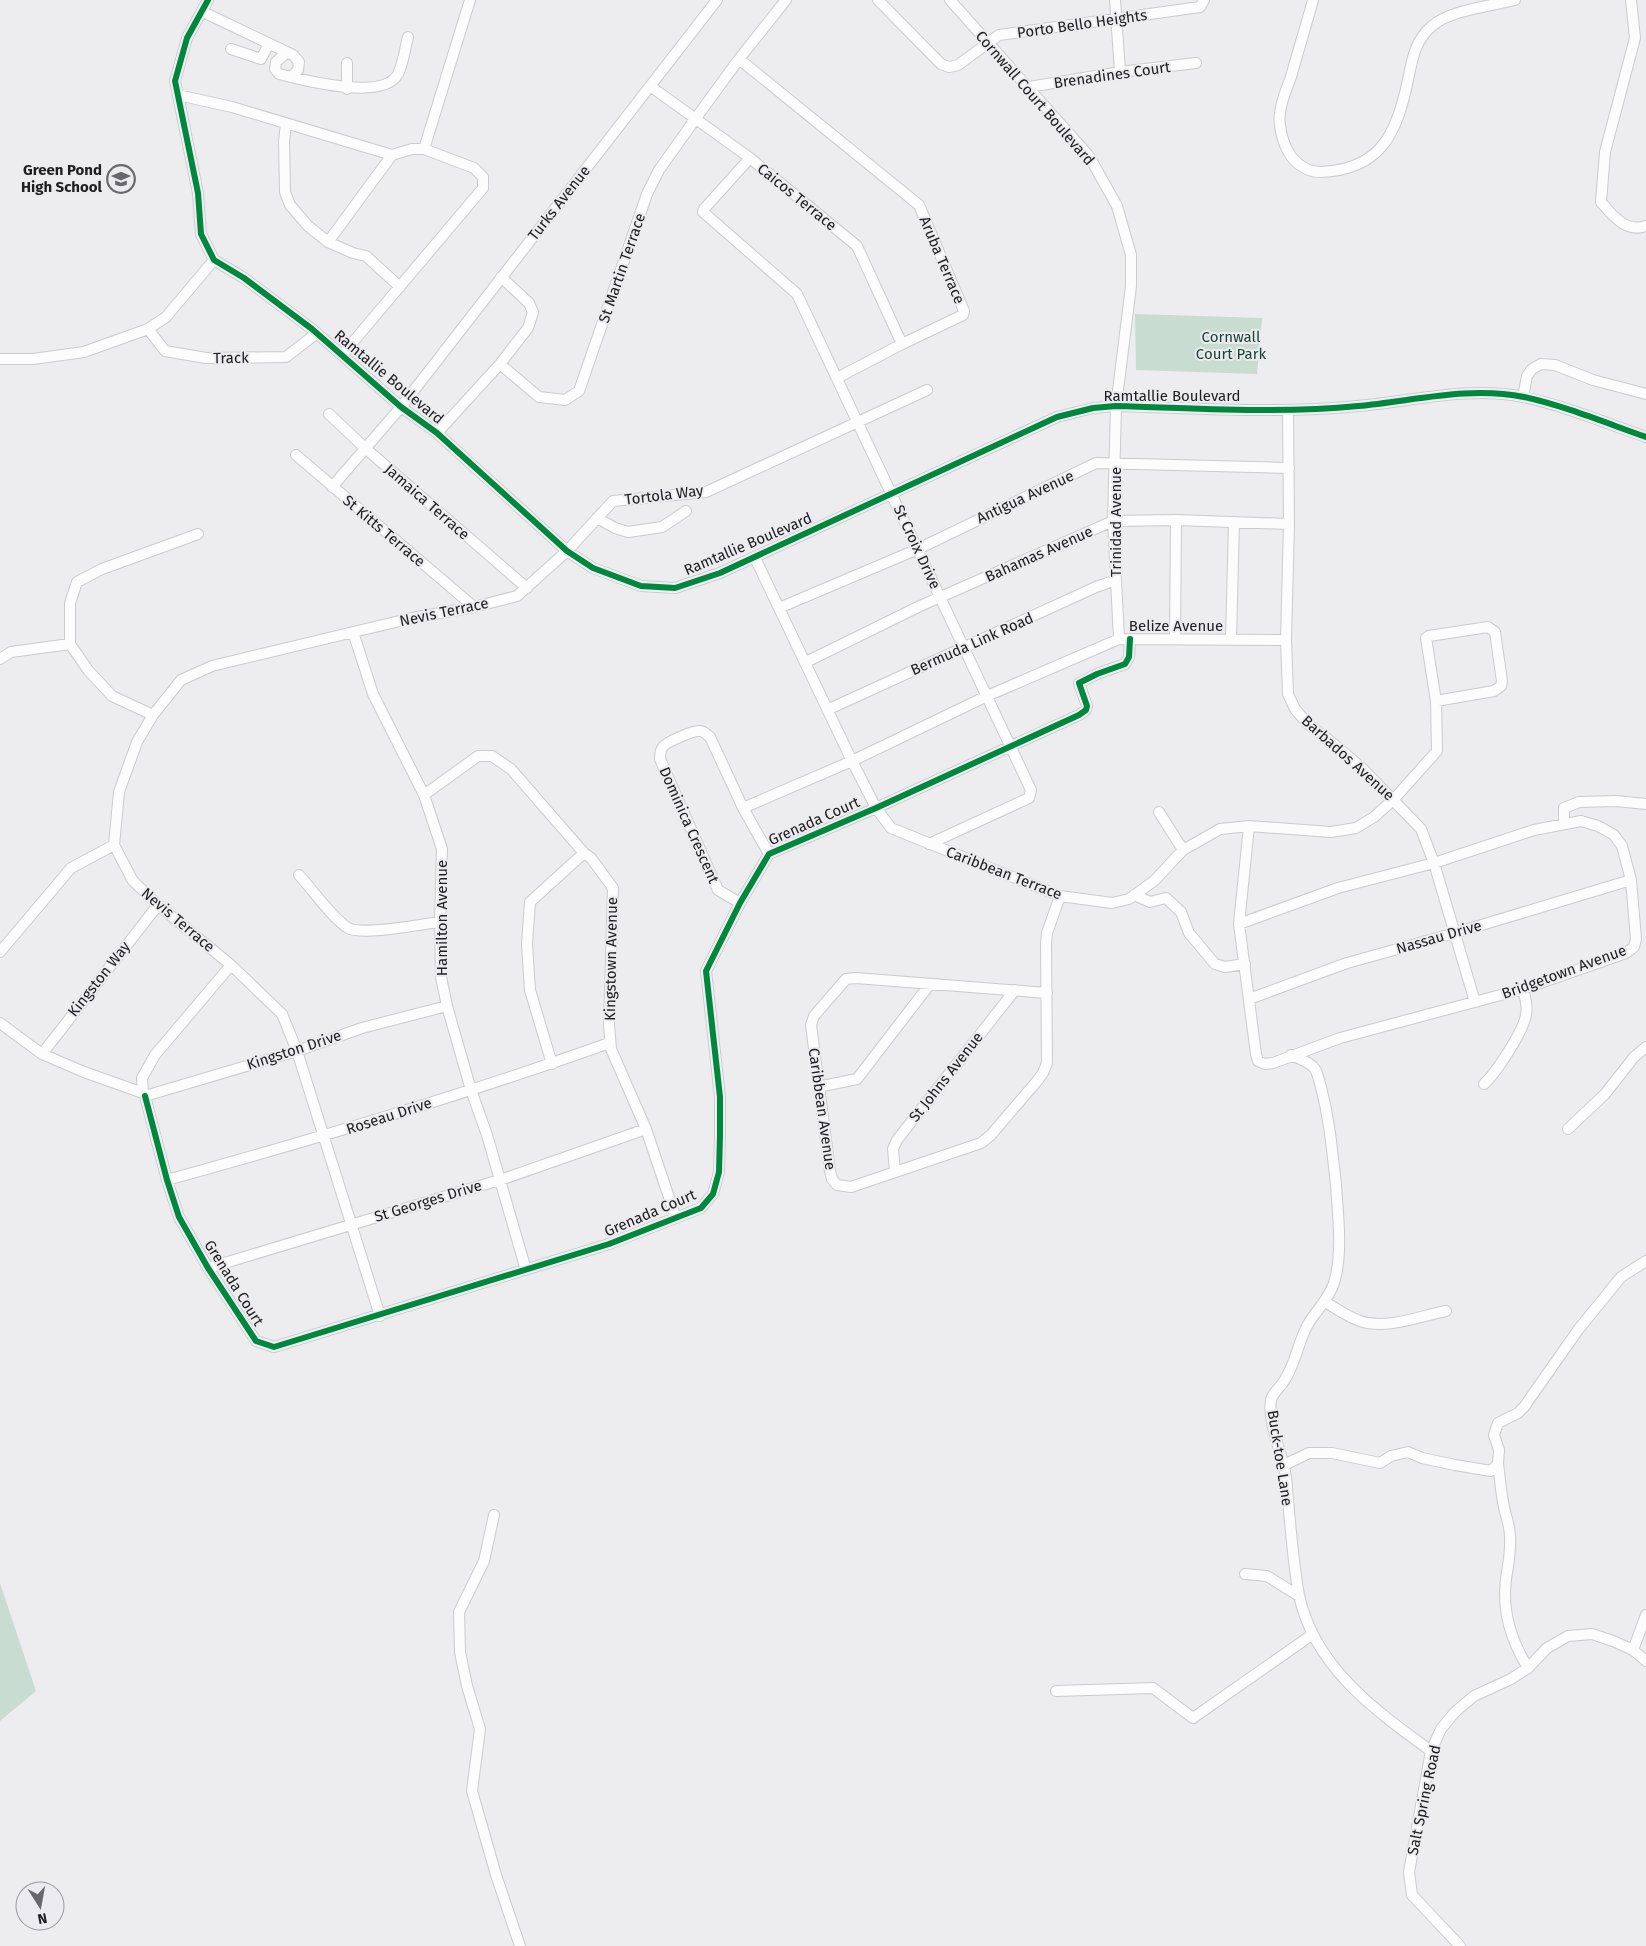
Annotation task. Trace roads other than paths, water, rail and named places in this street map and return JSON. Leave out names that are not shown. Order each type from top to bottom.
[{"type":"street","points":[[0,359],[33,359],[84,352],[148,329],[166,317],[214,260],[201,234],[198,193],[175,81],[188,38],[208,0]]},
{"type":"street","points":[[424,149],[470,0]]},
{"type":"street","name":"Turks Avenue","points":[[332,487],[401,406],[716,0]]},
{"type":"street","name":"St Martin Terrace","points":[[500,364],[539,397],[565,400],[579,391],[647,194],[659,170],[739,59],[786,0]]},
{"type":"street","name":"Porto Bello Heights","points":[[878,0],[940,64],[954,67],[999,36],[1200,7],[1204,0]]},
{"type":"street","name":"Cornwall Court Boulevard","points":[[950,0],[1089,156],[1117,206],[1131,254],[1131,286],[1116,406]]},
{"type":"street","points":[[1115,0],[1120,72]]},
{"type":"street","points":[[1313,0],[1280,114],[1282,135],[1289,155],[1301,166],[1316,172],[1336,171],[1355,166],[1371,157],[1384,144],[1395,127],[1402,108],[1413,57],[1420,39],[1433,25],[1451,16],[1514,0]]},
{"type":"street","points":[[1630,0],[1635,38],[1605,152],[1601,202],[1619,222],[1638,229],[1646,226]]},
{"type":"street","points":[[203,12],[293,55],[299,62],[298,70],[291,77]]},
{"type":"street","points":[[286,53],[276,62],[275,69],[279,74],[347,88],[368,88],[388,82],[397,75],[408,37]]},
{"type":"street","points":[[231,49],[261,59],[269,44]]},
{"type":"street","name":"Aruba Terrace","points":[[739,59],[918,205],[964,313],[837,378]]},
{"type":"street","points":[[347,63],[347,88]]},
{"type":"street","name":"Brenadines Court","points":[[1029,87],[1120,72],[1196,63]]},
{"type":"street","name":"Caicos Terrace","points":[[650,86],[750,158],[858,246],[902,344]]},
{"type":"street","points":[[178,94],[232,107],[392,155],[412,149],[424,149],[474,168],[483,177],[483,188],[376,318],[342,355]]},
{"type":"street","points":[[286,124],[284,141],[285,192],[290,205],[298,217],[328,242],[353,253],[366,256],[400,287]]},
{"type":"street","points":[[328,242],[392,155]]},
{"type":"street","name":"St Croix Drive","points":[[750,158],[704,209],[704,212],[797,294],[1031,790],[1029,798],[929,844]]},
{"type":"street","name":"Ramtallie Boulevard","points":[[214,260],[244,278],[317,333],[401,406],[437,432],[567,551],[593,568],[642,586],[675,588],[720,573],[1057,418],[1093,408],[1116,406],[1288,410],[1358,406],[1469,392],[1523,397],[1646,437]]},
{"type":"street","points":[[437,432],[500,364],[528,328],[533,312],[528,303],[502,277]]},
{"type":"street","name":"Track","points":[[148,329],[165,351],[206,358],[286,357],[317,333]]},
{"type":"street","points":[[1523,397],[1527,376],[1532,369],[1541,364],[1554,365],[1593,380],[1646,394]]},
{"type":"street","name":"Tortola Way","points":[[567,551],[613,501],[706,492],[927,390]]},
{"type":"street","name":"Trinidad Avenue","points":[[1116,406],[1113,521],[1119,639]]},
{"type":"street","name":"Barbados Avenue","points":[[1288,410],[1289,524],[1286,640],[1288,694],[1295,709],[1307,724],[1336,745],[1394,799],[1421,829],[1434,863],[1476,1002]]},
{"type":"street","name":"Jamaica Terrace","points":[[329,414],[365,448],[527,588]]},
{"type":"street","name":"St Kitts Terrace","points":[[296,455],[474,607]]},
{"type":"street","name":"Antigua Avenue","points":[[779,608],[918,548],[1096,463],[1289,468]]},
{"type":"street","points":[[597,518],[601,522],[628,532],[662,527],[686,510]]},
{"type":"street","points":[[1175,639],[1176,520]]},
{"type":"street","name":"Bahamas Avenue","points":[[806,662],[940,597],[1113,521],[1176,520],[1289,524]]},
{"type":"street","points":[[1230,639],[1234,522]]},
{"type":"street","points":[[153,715],[112,696],[88,670],[70,644],[70,603],[77,582],[102,569],[198,534]]},
{"type":"street","name":"Nevis Terrace","points":[[380,1316],[325,1136],[297,1050],[282,1014],[231,965],[158,905],[133,881],[114,845],[119,792],[137,742],[153,715],[181,680],[212,666],[285,647],[412,618],[474,607],[517,596],[567,551]]},
{"type":"street","name":"Caribbean Terrace","points":[[755,558],[876,808],[891,828],[1060,896],[1112,904],[1129,899],[1154,880],[1183,850],[1220,829],[1249,826],[1341,832],[1356,828],[1374,817],[1394,799],[1437,751],[1436,701],[1426,638],[1488,627],[1492,629],[1496,642],[1502,681],[1501,686],[1494,692],[1436,701]]},
{"type":"street","name":"Bermuda Link Road","points":[[829,710],[1096,587],[1116,580]]},
{"type":"street","name":"Hamilton Avenue","points":[[353,632],[373,694],[424,796],[442,849],[440,977],[471,1090],[487,1135],[526,1270]]},
{"type":"street","name":"Belize Avenue","points":[[852,760],[987,696],[1119,639],[1286,640]]},
{"type":"street","name":"Grenada Court","points":[[231,965],[155,1055],[142,1078],[144,1095],[179,1217],[208,1268],[256,1341],[274,1347],[380,1316],[609,1244],[701,1208],[713,1194],[719,1172],[720,1098],[706,971],[740,903],[769,854],[876,808],[1080,715],[1086,710],[1086,706],[1079,683],[1125,664],[1130,657],[1130,639]]},
{"type":"street","points":[[0,659],[11,652],[70,644]]},
{"type":"street","name":"Dominica Crescent","points":[[740,903],[718,890],[660,759],[660,752],[664,746],[692,732],[700,731],[710,737],[743,808],[769,854]]},
{"type":"street","name":"Kingstown Avenue","points":[[424,796],[478,756],[492,756],[510,769],[590,858],[613,888],[609,1043],[646,1129],[676,1218]]},
{"type":"street","points":[[743,808],[852,760]]},
{"type":"street","points":[[1564,823],[1564,808],[1579,802],[1616,800],[1646,804]]},
{"type":"street","points":[[1159,812],[1183,850]]},
{"type":"street","name":"Bridgetown Avenue","points":[[1239,924],[1338,888],[1434,863],[1534,830],[1581,821],[1598,826],[1614,836],[1622,846],[1631,880],[1636,939],[1634,947],[1626,953],[1523,989],[1362,1032],[1273,1063],[1265,1064],[1258,1061],[1256,1054],[1249,999]]},
{"type":"street","points":[[1249,826],[1239,924],[1249,999]]},
{"type":"street","points":[[0,952],[71,868],[114,845]]},
{"type":"street","points":[[552,1064],[530,990],[527,944],[530,902],[584,853]]},
{"type":"street","points":[[299,875],[340,921],[350,929],[373,931],[440,922]]},
{"type":"street","name":"Nassau Drive","points":[[1249,999],[1347,963],[1455,933],[1631,880]]},
{"type":"street","points":[[1134,895],[1150,902],[1166,898],[1170,901],[1181,912],[1189,933],[1215,964],[1225,967],[1245,964]]},
{"type":"street","name":"Caribbean Avenue","points":[[1047,993],[856,978],[846,980],[814,1016],[811,1025],[830,1171],[832,1179],[837,1185],[851,1187],[981,1142],[991,1135],[1037,1081],[1047,1063],[1047,993],[1047,933],[1060,896]]},
{"type":"street","name":"Kingston Way","points":[[42,1054],[158,905]]},
{"type":"street","points":[[818,1087],[857,1079],[930,984]]},
{"type":"street","points":[[1484,1084],[1494,1075],[1524,1023],[1527,1006],[1523,989]]},
{"type":"street","name":"St Johns Avenue","points":[[895,1171],[894,1149],[897,1140],[1014,990]]},
{"type":"street","name":"Kingston Drive","points":[[144,1095],[297,1050],[362,1028],[447,1006]]},
{"type":"street","points":[[0,1023],[42,1054],[144,1095]]},
{"type":"street","name":"Roseau Drive","points":[[167,1180],[325,1136],[552,1064],[609,1043]]},
{"type":"street","points":[[1568,1129],[1605,1094],[1634,1057],[1646,1047]]},
{"type":"street","name":"Buck-toe Lane","points":[[1291,1056],[1309,1063],[1317,1073],[1330,1124],[1339,1219],[1334,1283],[1326,1302],[1312,1317],[1285,1380],[1273,1394],[1271,1409],[1284,1465],[1300,1596],[1305,1616],[1313,1634],[1330,1662],[1355,1692],[1381,1715],[1432,1751]]},
{"type":"street","name":"St Georges Drive","points":[[208,1268],[499,1180],[646,1129]]},
{"type":"street","points":[[1528,1668],[1512,1639],[1507,1618],[1505,1604],[1506,1581],[1511,1552],[1510,1537],[1509,1524],[1501,1494],[1498,1464],[1499,1450],[1494,1435],[1498,1422],[1518,1413],[1524,1407],[1578,1330],[1621,1278],[1646,1261]]},
{"type":"street","points":[[1326,1302],[1350,1317],[1370,1324],[1390,1323],[1446,1310]]},
{"type":"street","points":[[1284,1465],[1309,1453],[1332,1453],[1380,1463],[1391,1456],[1408,1452],[1422,1458],[1455,1466],[1491,1471],[1498,1464]]},
{"type":"street","points":[[494,1515],[484,1561],[459,1612],[460,1652],[467,1686],[480,1730],[472,1791],[496,1875],[520,1946]]},
{"type":"street","points":[[1245,1574],[1267,1576],[1300,1596]]},
{"type":"street","points":[[1633,1650],[1646,1615]]},
{"type":"street","points":[[1056,1691],[1152,1688],[1193,1718],[1313,1634]]},
{"type":"street","name":"Salt Spring Road","points":[[1460,1946],[1412,1895],[1409,1872],[1432,1751],[1441,1729],[1455,1712],[1474,1696],[1511,1679],[1528,1668],[1547,1648],[1568,1636],[1592,1634],[1633,1650],[1646,1661]]},
{"type":"place","name":"Green Pond High School","points":[[121,179]]},
{"type":"park label","name":"Cornwall Court Park","points":[[1231,346]]}]
